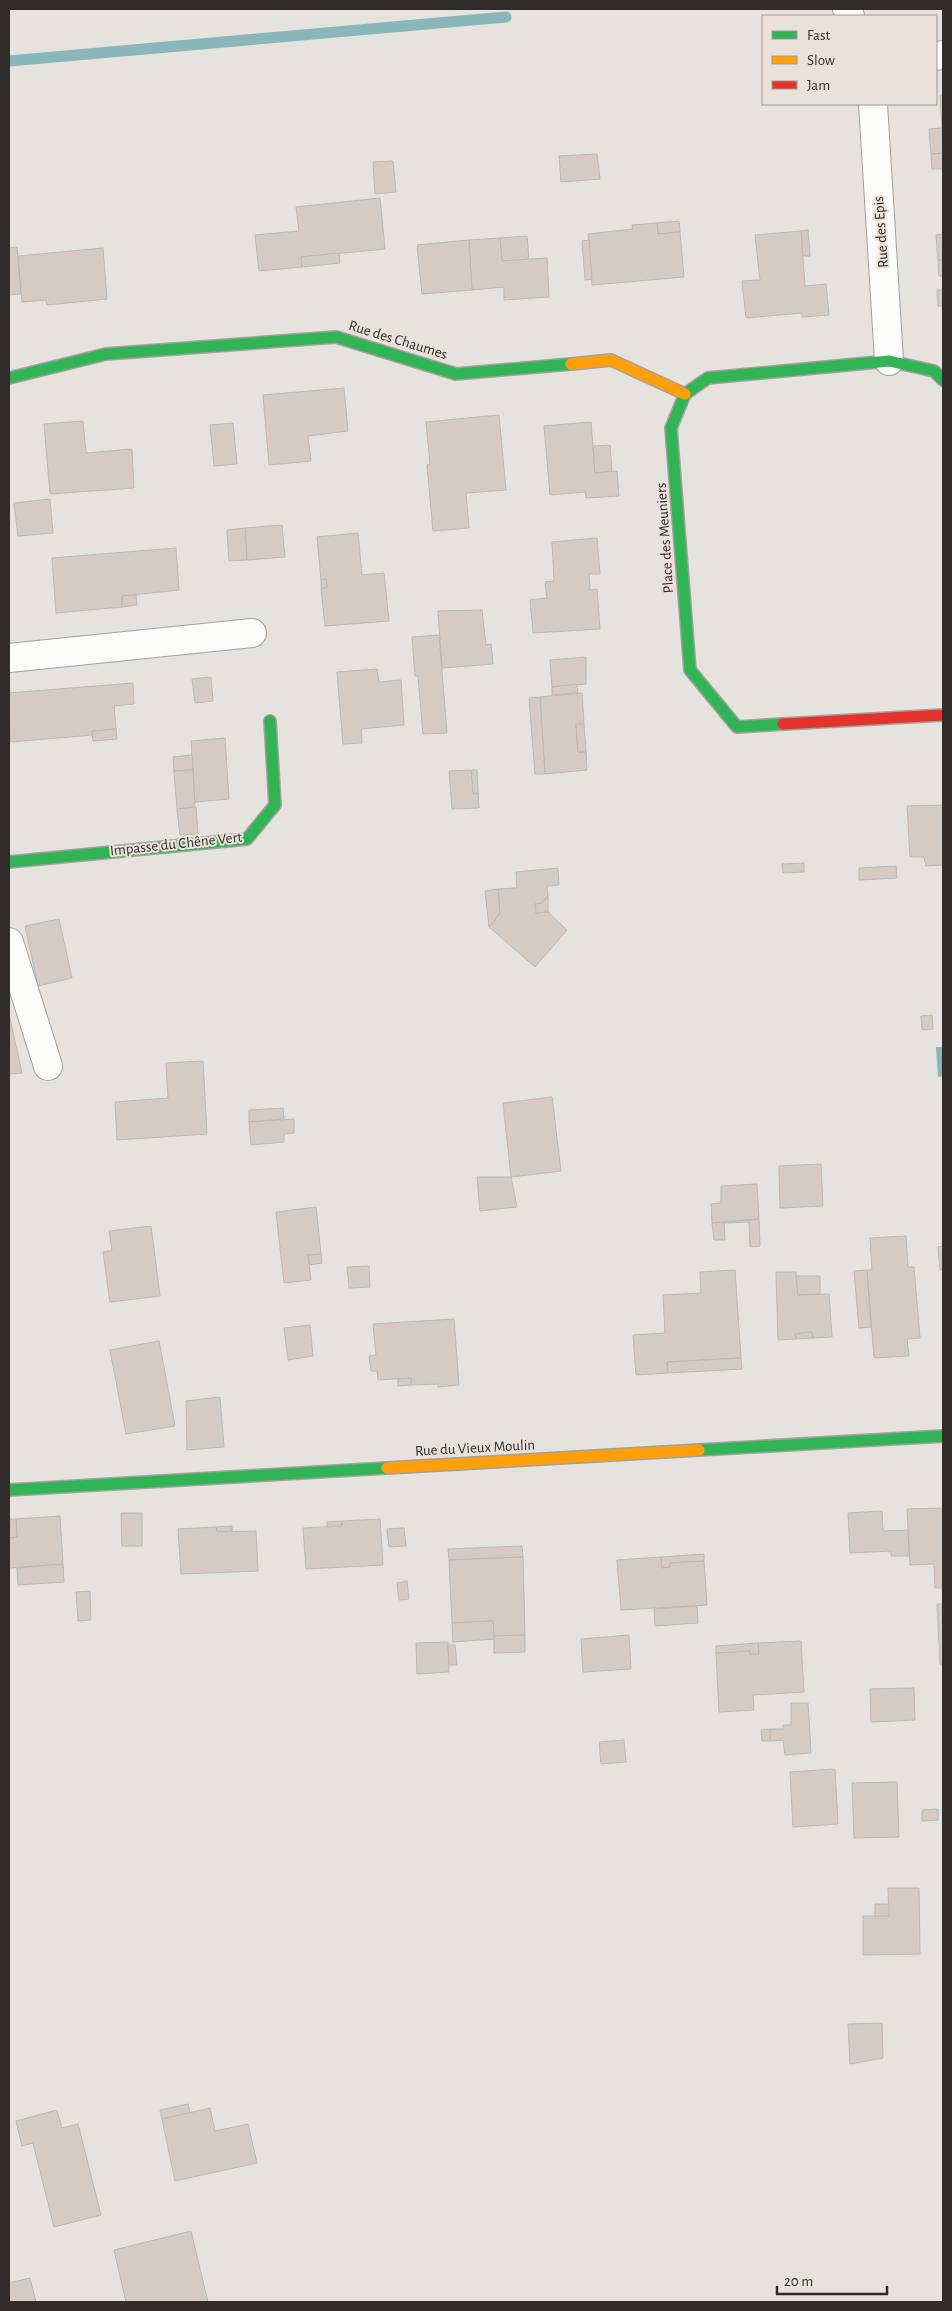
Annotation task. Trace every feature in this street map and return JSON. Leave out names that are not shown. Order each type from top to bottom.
[{"type":"street","name":"Rue des Epis","points":[[873,105],[889,361]]},
{"type":"street","name":"Rue des Chaumes","points":[[9,378],[20,377],[106,354],[336,337],[456,374],[611,360],[685,394]]},
{"type":"street","points":[[685,394],[708,378],[889,361],[934,371],[943,380]]},
{"type":"street","name":"Place des Meuniers","points":[[685,394],[671,428],[690,670],[737,727],[943,715]]},
{"type":"street","points":[[9,658],[252,633]]},
{"type":"street","name":"Impasse du Chêne Vert","points":[[9,862],[247,839],[275,806],[270,721]]},
{"type":"street","points":[[9,942],[48,1066]]},
{"type":"street","name":"Rue du Vieux Moulin","points":[[9,1490],[943,1436]]},
{"type":"water","points":[[936,1047],[943,1047],[943,1076],[938,1077]]},
{"type":"building","points":[[940,95],[943,95],[943,150],[942,128]]},
{"type":"building","points":[[942,128],[943,153],[931,154],[929,129]]},
{"type":"building","points":[[943,153],[943,169],[932,169],[931,154]]},
{"type":"building","points":[[597,154],[600,179],[561,182],[559,156]]},
{"type":"building","points":[[393,161],[396,192],[375,194],[373,162]]},
{"type":"building","points":[[380,198],[385,249],[301,257],[302,267],[259,271],[255,235],[299,231],[296,207]]},
{"type":"building","points":[[679,221],[680,232],[658,234],[657,223]]},
{"type":"building","points":[[657,223],[658,234],[680,232],[684,277],[592,285],[588,234],[633,229],[632,225]]},
{"type":"building","points":[[808,230],[810,256],[803,256],[801,231]]},
{"type":"building","points":[[801,231],[805,286],[826,284],[829,315],[802,317],[802,313],[746,318],[742,281],[760,280],[755,235]]},
{"type":"building","points":[[943,234],[943,260],[938,260],[936,235]]},
{"type":"building","points":[[527,236],[529,259],[502,261],[500,238]]},
{"type":"building","points":[[500,238],[502,261],[547,258],[549,297],[504,300],[504,287],[472,290],[469,240]]},
{"type":"building","points":[[469,240],[472,290],[422,294],[417,245]]},
{"type":"building","points":[[589,240],[592,279],[585,280],[582,241]]},
{"type":"building","points":[[17,247],[21,294],[9,295],[9,248]]},
{"type":"building","points":[[103,248],[107,299],[47,305],[46,300],[22,302],[18,256]]},
{"type":"building","points":[[339,253],[340,263],[302,267],[301,257]]},
{"type":"building","points":[[938,260],[943,260],[943,276],[939,276]]},
{"type":"building","points":[[937,290],[943,290],[943,306],[938,306]]},
{"type":"building","points":[[344,388],[348,431],[308,436],[311,461],[269,465],[263,395]]},
{"type":"building","points":[[499,415],[506,490],[466,493],[469,528],[433,531],[427,465],[430,464],[426,422]]},
{"type":"building","points":[[83,421],[86,453],[132,449],[134,488],[50,494],[44,424]]},
{"type":"building","points":[[591,422],[595,473],[617,471],[619,496],[586,498],[585,492],[550,495],[544,426]]},
{"type":"building","points":[[233,423],[237,464],[214,466],[210,425]]},
{"type":"building","points":[[610,445],[612,471],[595,473],[593,446]]},
{"type":"building","points":[[50,499],[53,533],[18,536],[14,503]]},
{"type":"building","points":[[282,525],[285,557],[247,560],[245,528]]},
{"type":"building","points":[[245,528],[247,560],[229,561],[227,530]]},
{"type":"building","points":[[358,533],[362,575],[384,573],[389,621],[325,626],[321,588],[327,588],[326,579],[321,580],[317,537]]},
{"type":"building","points":[[597,538],[600,574],[589,574],[590,590],[597,589],[600,629],[533,633],[530,600],[547,598],[545,582],[554,581],[552,542]]},
{"type":"building","points":[[176,548],[179,590],[122,596],[122,607],[56,613],[52,558]]},
{"type":"building","points":[[326,579],[327,588],[321,588],[321,580]]},
{"type":"building","points":[[136,595],[137,605],[122,607],[122,596]]},
{"type":"building","points":[[482,610],[486,645],[491,644],[493,664],[442,668],[438,611]]},
{"type":"building","points":[[439,635],[447,733],[423,734],[418,676],[415,676],[412,637]]},
{"type":"building","points":[[586,657],[586,684],[552,687],[550,660]]},
{"type":"building","points":[[377,669],[379,682],[401,680],[404,725],[361,729],[362,743],[343,744],[337,672]]},
{"type":"building","points":[[211,677],[213,701],[195,703],[192,679]]},
{"type":"building","points":[[133,683],[134,704],[114,706],[116,729],[92,731],[93,735],[10,742],[9,693]]},
{"type":"building","points":[[577,684],[578,693],[552,695],[552,687]]},
{"type":"building","points":[[582,693],[584,724],[576,724],[578,752],[586,752],[587,770],[545,774],[540,697]]},
{"type":"building","points":[[540,697],[545,774],[535,774],[529,698]]},
{"type":"building","points":[[576,724],[584,724],[586,752],[578,752]]},
{"type":"building","points":[[116,729],[117,739],[93,741],[92,731]]},
{"type":"building","points":[[225,738],[229,799],[195,802],[191,741]]},
{"type":"building","points":[[192,755],[193,770],[174,771],[173,757]]},
{"type":"building","points":[[193,770],[195,807],[177,809],[174,771]]},
{"type":"building","points":[[471,770],[477,770],[478,793],[473,794]]},
{"type":"building","points":[[471,770],[473,794],[478,793],[479,808],[452,809],[449,771]]},
{"type":"building","points":[[943,805],[943,865],[926,866],[924,857],[910,857],[907,806]]},
{"type":"building","points":[[196,807],[198,834],[180,835],[177,809]]},
{"type":"building","points":[[804,863],[804,872],[783,873],[782,864]]},
{"type":"building","points":[[896,866],[897,878],[859,880],[859,868]]},
{"type":"building","points":[[558,868],[559,885],[547,886],[548,896],[542,903],[535,904],[536,913],[548,912],[567,930],[535,967],[489,927],[500,913],[498,889],[517,888],[516,872]]},
{"type":"building","points":[[498,889],[500,913],[489,927],[485,891]]},
{"type":"building","points":[[548,896],[548,912],[536,913],[535,904],[542,903]]},
{"type":"building","points":[[59,919],[72,978],[38,986],[25,926]]},
{"type":"building","points":[[9,1014],[22,1073],[9,1074]]},
{"type":"building","points":[[932,1015],[933,1029],[922,1030],[921,1016]]},
{"type":"building","points":[[203,1061],[207,1134],[117,1140],[115,1102],[168,1098],[166,1063]]},
{"type":"building","points":[[552,1097],[561,1171],[511,1177],[503,1103]]},
{"type":"building","points":[[283,1108],[284,1119],[249,1122],[249,1110]]},
{"type":"building","points":[[294,1119],[294,1133],[284,1134],[284,1142],[251,1145],[249,1122]]},
{"type":"building","points":[[821,1164],[823,1206],[780,1208],[779,1166]]},
{"type":"building","points":[[477,1177],[511,1177],[517,1207],[480,1211]]},
{"type":"building","points":[[757,1184],[759,1219],[712,1223],[711,1204],[721,1203],[721,1186]]},
{"type":"building","points":[[316,1207],[321,1254],[308,1255],[311,1280],[284,1283],[276,1212]]},
{"type":"building","points":[[759,1219],[760,1246],[750,1247],[749,1222],[724,1223],[725,1240],[714,1240],[712,1223]]},
{"type":"building","points":[[151,1226],[160,1296],[110,1302],[103,1252],[112,1250],[109,1231]]},
{"type":"building","points":[[906,1236],[908,1267],[914,1267],[920,1338],[907,1339],[909,1356],[874,1358],[867,1270],[872,1270],[870,1238]]},
{"type":"building","points":[[943,1246],[943,1269],[940,1270],[938,1247]]},
{"type":"building","points":[[321,1254],[322,1263],[310,1265],[308,1255]]},
{"type":"building","points":[[369,1266],[370,1287],[349,1288],[347,1267]]},
{"type":"building","points":[[735,1270],[741,1358],[667,1362],[668,1373],[636,1375],[633,1335],[665,1333],[663,1295],[701,1293],[700,1272]]},
{"type":"building","points":[[867,1270],[871,1327],[859,1328],[854,1271]]},
{"type":"building","points":[[776,1272],[796,1272],[798,1295],[829,1294],[832,1337],[813,1338],[812,1332],[795,1334],[796,1339],[778,1340]]},
{"type":"building","points":[[796,1276],[820,1276],[820,1294],[798,1295]]},
{"type":"building","points":[[454,1319],[459,1385],[438,1387],[438,1384],[411,1385],[411,1378],[378,1380],[377,1371],[371,1371],[369,1356],[376,1355],[373,1324]]},
{"type":"building","points":[[310,1325],[313,1356],[288,1360],[284,1328]]},
{"type":"building","points":[[812,1332],[813,1338],[796,1339],[795,1334]]},
{"type":"building","points":[[159,1341],[175,1426],[126,1434],[110,1350]]},
{"type":"building","points":[[741,1358],[742,1369],[668,1373],[667,1362]]},
{"type":"building","points":[[411,1378],[411,1385],[398,1386],[398,1379]]},
{"type":"building","points":[[220,1397],[224,1447],[187,1450],[186,1401]]},
{"type":"building","points":[[943,1508],[943,1588],[935,1588],[934,1564],[910,1565],[907,1509]]},
{"type":"building","points":[[882,1511],[883,1531],[908,1530],[909,1556],[891,1556],[891,1551],[850,1553],[848,1513]]},
{"type":"building","points":[[121,1513],[142,1513],[142,1546],[122,1546]]},
{"type":"building","points":[[60,1516],[63,1564],[9,1568],[9,1538],[17,1537],[16,1519]]},
{"type":"building","points":[[9,1519],[16,1519],[17,1537],[9,1538]]},
{"type":"building","points":[[380,1519],[383,1565],[306,1569],[303,1528],[342,1526],[342,1521]]},
{"type":"building","points":[[342,1521],[342,1526],[327,1527],[327,1522]]},
{"type":"building","points":[[232,1526],[232,1531],[217,1532],[216,1527]]},
{"type":"building","points":[[216,1527],[217,1532],[256,1531],[258,1571],[181,1574],[178,1529]]},
{"type":"building","points":[[404,1528],[406,1546],[389,1547],[387,1529]]},
{"type":"building","points":[[522,1546],[523,1557],[449,1560],[448,1549]]},
{"type":"building","points":[[704,1554],[704,1561],[670,1563],[670,1567],[662,1568],[661,1557]]},
{"type":"building","points":[[523,1557],[525,1635],[494,1636],[493,1621],[452,1623],[449,1560]]},
{"type":"building","points":[[661,1557],[662,1568],[670,1567],[670,1563],[704,1561],[707,1605],[621,1610],[617,1560]]},
{"type":"building","points":[[63,1564],[64,1582],[18,1585],[17,1568]]},
{"type":"building","points":[[407,1581],[409,1599],[399,1600],[397,1583]]},
{"type":"building","points":[[90,1591],[91,1620],[78,1621],[76,1592]]},
{"type":"building","points":[[937,1604],[943,1604],[943,1664],[940,1664]]},
{"type":"building","points":[[697,1606],[698,1623],[655,1626],[654,1609]]},
{"type":"building","points":[[493,1621],[494,1639],[453,1642],[452,1623]]},
{"type":"building","points":[[525,1635],[525,1652],[494,1653],[494,1636]]},
{"type":"building","points":[[629,1635],[631,1669],[583,1672],[581,1639]]},
{"type":"building","points":[[801,1641],[804,1692],[753,1695],[754,1710],[719,1712],[716,1653],[750,1651],[750,1654],[759,1654],[758,1643]]},
{"type":"building","points":[[448,1642],[449,1672],[417,1674],[416,1643]]},
{"type":"building","points":[[758,1643],[759,1654],[750,1654],[750,1651],[716,1653],[716,1646]]},
{"type":"building","points":[[448,1645],[455,1645],[457,1665],[449,1665]]},
{"type":"building","points":[[914,1688],[915,1720],[871,1722],[870,1689]]},
{"type":"building","points":[[791,1703],[808,1703],[811,1753],[785,1755],[783,1740],[770,1741],[770,1729],[783,1729],[783,1725],[791,1725]]},
{"type":"building","points":[[770,1729],[770,1741],[762,1741],[761,1730]]},
{"type":"building","points":[[624,1740],[626,1762],[601,1764],[599,1742]]},
{"type":"building","points":[[835,1769],[838,1824],[793,1827],[790,1772]]},
{"type":"building","points":[[897,1782],[899,1837],[854,1838],[852,1783]]},
{"type":"building","points":[[938,1809],[938,1820],[922,1821],[922,1810]]},
{"type":"building","points":[[888,1888],[919,1888],[920,1954],[863,1955],[863,1916],[889,1916]]},
{"type":"building","points":[[875,1904],[889,1904],[889,1916],[875,1916]]},
{"type":"building","points":[[882,2023],[883,2058],[850,2064],[848,2024]]},
{"type":"building","points":[[188,2104],[190,2113],[162,2119],[160,2110]]},
{"type":"building","points":[[210,2108],[215,2131],[248,2124],[257,2163],[175,2181],[162,2119]]},
{"type":"building","points":[[57,2110],[62,2128],[78,2124],[101,2215],[54,2227],[33,2143],[22,2146],[16,2121]]},
{"type":"building","points":[[191,2231],[208,2302],[126,2302],[114,2250]]},
{"type":"building","points":[[30,2278],[36,2302],[9,2302],[9,2283]]},
{"type":"waterway","points":[[9,61],[506,17]]},
{"type":"traffic: fast","points":[[9,378],[106,354],[336,337],[456,374],[571,364]]},
{"type":"traffic: fast","points":[[783,724],[737,727],[690,670],[671,428],[685,394],[708,378],[889,361],[934,371],[943,380]]},
{"type":"traffic: fast","points":[[9,862],[247,839],[275,805],[270,721]]},
{"type":"traffic: fast","points":[[699,1450],[943,1436]]},
{"type":"traffic: fast","points":[[9,1490],[387,1468]]},
{"type":"traffic: slow","points":[[571,364],[611,360],[685,394]]},
{"type":"traffic: slow","points":[[387,1468],[699,1450]]},
{"type":"traffic: jam","points":[[783,724],[943,715]]}]
